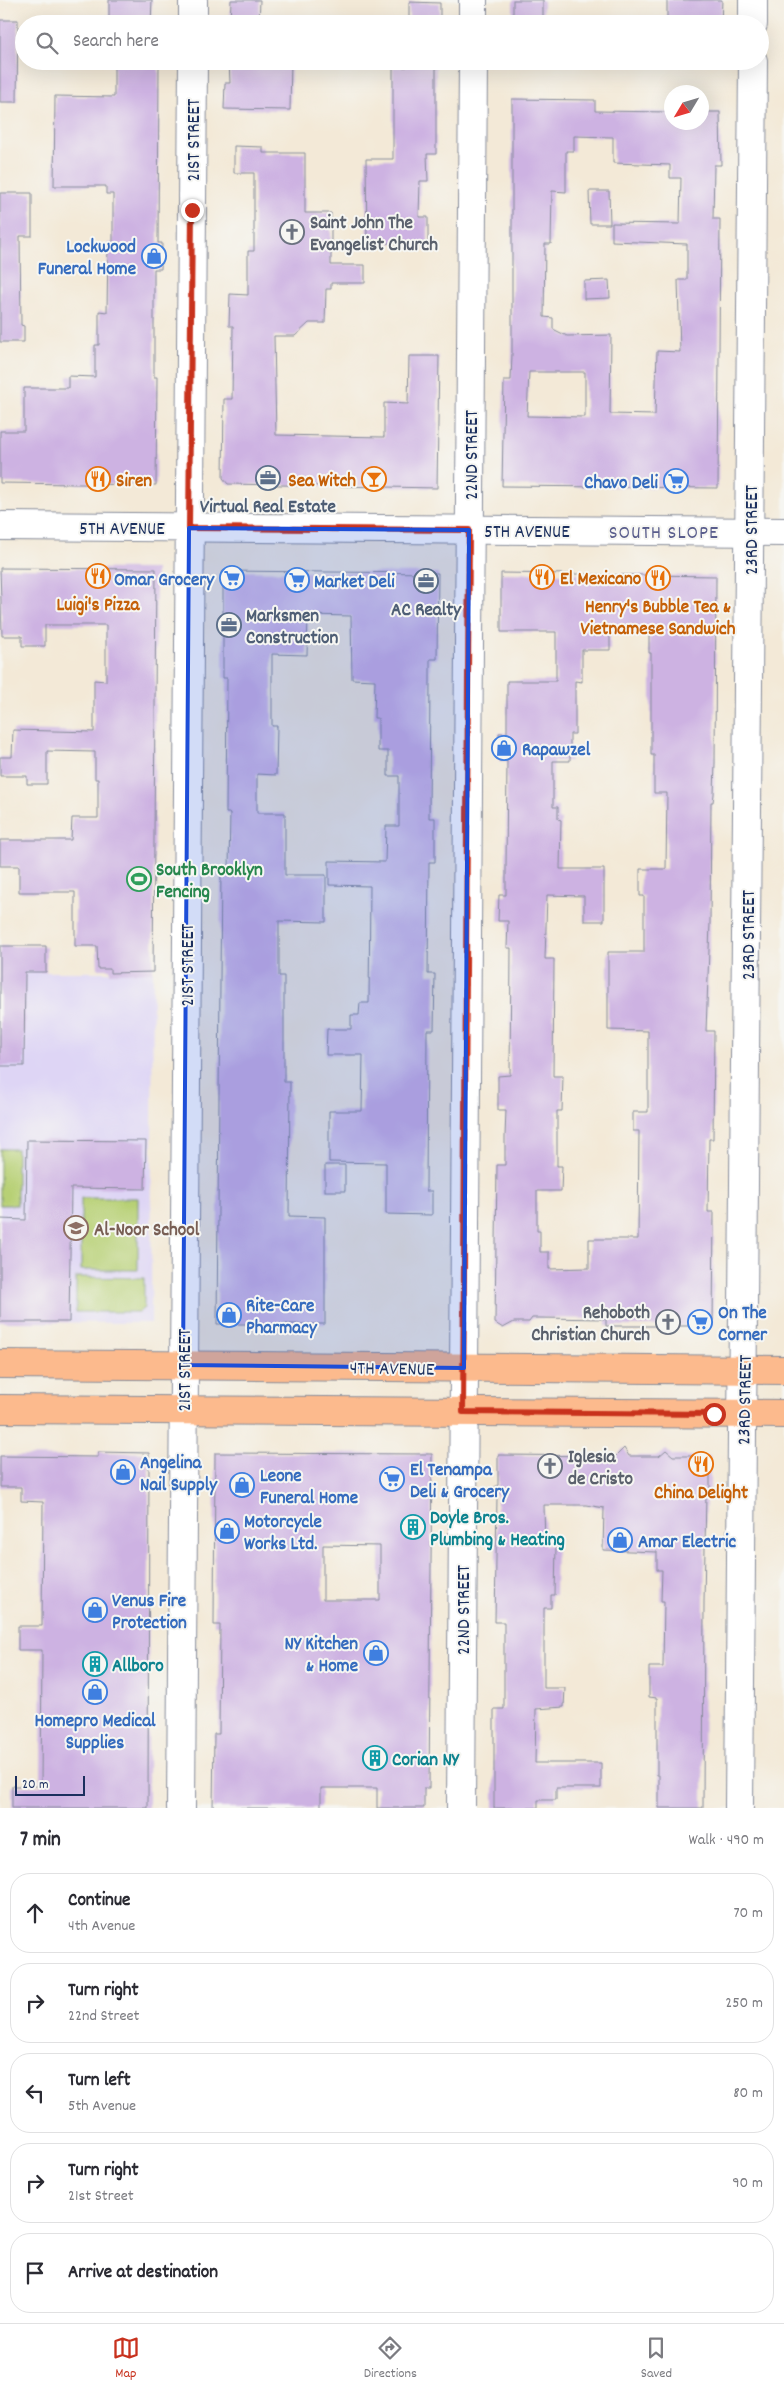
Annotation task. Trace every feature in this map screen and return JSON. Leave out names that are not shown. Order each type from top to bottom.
[{"type":"main road","name":"4TH AVENUE","points":[[0,1364],[784,1370]]},
{"type":"main road","points":[[0,1409],[784,1414]]},
{"type":"street","points":[[193,0],[193,15]]},
{"type":"street","points":[[473,0],[473,15]]},
{"type":"street","points":[[753,0],[753,15]]},
{"type":"street","name":"21ST STREET","points":[[181,1808],[182,1410],[192,70]]},
{"type":"street","name":"22ND STREET","points":[[461,1808],[473,70]]},
{"type":"street","name":"23RD STREET","points":[[739,1808],[753,70]]},
{"type":"street","name":"5TH AVENUE","points":[[0,526],[784,532]]},
{"type":"highlighted area","points":[[189,528],[469,530],[464,1368],[183,1365]]},
{"type":"shaded area","name":"Al-Noor School","points":[[0,972],[153,972],[151,1323],[0,1322]]},
{"type":"green space","points":[[0,1149],[17,1149],[17,1205],[0,1205]]},
{"type":"green space","points":[[81,1198],[138,1198],[138,1270],[81,1270]]},
{"type":"green space","points":[[76,1277],[144,1278],[144,1308],[139,1312],[76,1312]]},
{"type":"building","points":[[109,0],[152,0],[151,15],[109,15]]},
{"type":"building","points":[[231,0],[260,0],[259,15],[230,15]]},
{"type":"building","points":[[513,0],[543,0],[543,15],[513,15]]},
{"type":"building","points":[[667,0],[722,0],[721,15],[667,15]]},
{"type":"building","points":[[409,2],[440,3],[440,15],[409,15]]},
{"type":"building","points":[[0,20],[15,20],[17,102],[0,102]]},
{"type":"building","points":[[114,70],[159,70],[158,243],[162,243],[161,269],[154,269],[154,377],[157,377],[156,485],[0,483],[0,431],[24,431],[24,388],[68,388],[68,376],[95,377],[95,345],[99,345],[99,311],[107,312],[108,243],[113,243],[113,194],[106,194],[106,186],[54,186],[55,96],[114,97]]},
{"type":"building","points":[[229,70],[291,70],[290,110],[224,109],[225,83],[230,83]]},
{"type":"building","points":[[393,70],[436,70],[436,154],[427,154],[428,181],[420,181],[419,217],[428,217],[428,243],[367,243],[366,159],[393,159]]},
{"type":"building","points":[[512,99],[595,100],[595,111],[664,112],[664,130],[709,130],[709,112],[720,112],[721,165],[714,165],[713,219],[720,219],[718,488],[502,486],[504,380],[511,380]],"holes":[[[574,136],[613,137],[613,163],[670,165],[670,178],[681,178],[680,224],[612,223],[612,241],[687,244],[687,280],[678,280],[680,352],[657,351],[655,415],[610,414],[611,335],[567,336],[553,329],[553,318],[544,317],[545,244],[551,244],[552,191],[566,192],[566,151],[574,151]],[[529,372],[585,372],[585,417],[527,416]]]},
{"type":"building","points":[[234,146],[263,147],[263,153],[305,153],[305,213],[331,213],[331,265],[365,265],[365,283],[331,283],[331,289],[326,289],[325,323],[309,323],[295,336],[274,336],[276,435],[384,437],[384,403],[408,404],[409,356],[439,356],[437,488],[228,484],[223,478],[224,399],[232,399],[233,326],[229,326],[230,294],[248,295],[248,251],[254,251],[254,173],[234,173]]},
{"type":"building","points":[[589,191],[609,191],[610,224],[590,224]]},
{"type":"building","points":[[0,193],[32,193],[32,236],[20,236],[21,325],[24,326],[24,342],[0,342]]},
{"type":"building","points":[[609,280],[610,298],[584,299],[584,281]]},
{"type":"building","points":[[0,568],[156,569],[153,972],[110,973],[110,969],[98,969],[97,946],[75,946],[75,892],[19,892],[19,866],[0,866],[0,840],[71,840],[72,818],[98,818],[98,779],[95,779],[95,752],[47,751],[47,784],[27,784],[27,776],[0,776],[0,757],[12,757],[13,730],[94,732],[94,680],[106,681],[106,625],[45,625],[45,646],[22,646],[22,636],[2,636]]},
{"type":"building","points":[[223,571],[438,573],[437,659],[430,659],[429,818],[435,818],[435,862],[429,862],[428,974],[435,974],[434,1030],[427,1030],[426,1191],[432,1191],[432,1215],[386,1214],[386,1163],[329,1162],[329,1111],[362,1111],[363,1055],[326,1055],[327,1029],[351,1029],[351,1015],[359,1015],[360,1003],[369,1003],[370,886],[329,885],[329,861],[385,862],[386,826],[399,826],[399,776],[388,776],[388,751],[378,751],[378,718],[374,718],[375,680],[352,679],[351,616],[308,615],[307,655],[272,654],[272,726],[277,726],[276,775],[257,774],[257,813],[285,813],[285,875],[326,875],[326,922],[279,921],[279,976],[284,976],[284,1082],[290,1082],[289,1216],[325,1217],[325,1324],[217,1324],[221,868],[229,868],[230,813],[226,813],[227,678],[223,678]]},
{"type":"building","points":[[501,573],[716,576],[715,763],[714,794],[713,802],[711,802],[710,923],[706,1031],[714,1031],[713,1139],[709,1139],[708,1212],[714,1212],[713,1326],[606,1326],[606,1319],[540,1318],[532,1318],[529,1322],[514,1322],[503,1328],[495,1323],[497,1165],[505,1165],[506,1110],[498,1110],[498,1076],[510,1075],[511,948],[507,948],[508,921],[498,921],[499,895],[506,895],[507,761],[499,761],[499,733],[507,733],[507,681],[556,681],[556,632],[501,632]],"holes":[[[610,633],[649,633],[649,653],[651,653],[651,755],[654,755],[654,793],[667,793],[666,869],[640,869],[640,896],[644,896],[644,952],[608,952],[608,1030],[648,1031],[648,1112],[633,1112],[633,1131],[639,1131],[638,1239],[589,1239],[589,1268],[549,1269],[549,1252],[540,1252],[540,1231],[537,1231],[537,1191],[561,1191],[562,1166],[557,1166],[557,1111],[562,1111],[563,1076],[553,1076],[554,959],[545,959],[547,895],[584,896],[584,921],[604,921],[604,869],[560,869],[561,820],[558,819],[558,807],[553,807],[553,761],[570,761],[570,734],[575,734],[575,681],[582,682],[582,650],[610,650]]]},
{"type":"building","points":[[0,946],[46,946],[46,972],[25,972],[24,1066],[0,1066]]},
{"type":"building","points":[[27,1140],[146,1141],[145,1189],[71,1188],[69,1322],[0,1322],[0,1219],[26,1220]]},
{"type":"building","points":[[325,1165],[345,1165],[345,1191],[325,1191]]},
{"type":"building","points":[[624,1448],[629,1456],[659,1456],[666,1450],[673,1456],[710,1456],[710,1492],[706,1493],[703,1808],[659,1808],[657,1698],[649,1697],[649,1667],[663,1667],[664,1601],[661,1601],[662,1570],[657,1570],[657,1552],[603,1550],[604,1508],[587,1505],[544,1505],[545,1545],[556,1545],[555,1595],[551,1595],[551,1608],[544,1608],[544,1688],[565,1688],[564,1707],[536,1709],[535,1763],[601,1763],[601,1788],[556,1788],[556,1800],[538,1800],[538,1808],[494,1808],[494,1709],[504,1709],[504,1622],[495,1622],[497,1496],[488,1491],[498,1485],[498,1455],[616,1456]]},
{"type":"building","points":[[98,1452],[149,1453],[148,1808],[12,1808],[12,1786],[41,1786],[42,1650],[18,1650],[18,1626],[42,1626],[43,1502],[21,1501],[21,1487],[0,1487],[0,1456],[98,1457]]},
{"type":"building","points":[[215,1453],[432,1454],[429,1788],[424,1788],[424,1808],[377,1808],[377,1788],[321,1788],[321,1808],[213,1808],[214,1734],[219,1734],[220,1625],[214,1625]],"holes":[[[323,1545],[380,1546],[380,1600],[323,1600]]]},
{"type":"place","name":"Saint John The Evangelist Church","points":[[292,232]]},
{"type":"place","name":"Lockwood Funeral Home","points":[[154,256]]},
{"type":"place","name":"Virtual Real Estate","points":[[268,478]]},
{"type":"place","name":"Siren","points":[[98,479]]},
{"type":"place","name":"Sea Witch","points":[[374,479]]},
{"type":"place","name":"Chavo Deli","points":[[676,481]]},
{"type":"place","name":"Luigi's Pizza","points":[[98,576]]},
{"type":"place","name":"El Mexicano","points":[[542,577]]},
{"type":"place","name":"Omar Grocery","points":[[232,578]]},
{"type":"place","name":"Henry's Bubble Tea & Vietnamese Sandwich","points":[[658,578]]},
{"type":"place","name":"Market Deli","points":[[297,580]]},
{"type":"place","name":"AC Realty","points":[[426,581]]},
{"type":"place","name":"Marksmen Construction","points":[[229,625]]},
{"type":"place","name":"Rapawzel","points":[[504,748]]},
{"type":"place","name":"South Brooklyn Fencing","points":[[139,879]]},
{"type":"place","name":"Al-Noor School","points":[[76,1228]]},
{"type":"place","name":"Rite-Care Pharmacy","points":[[229,1315]]},
{"type":"place","name":"Rehoboth Christian Church","points":[[668,1322]]},
{"type":"place","name":"On The Corner","points":[[700,1322]]},
{"type":"place","name":"China Delight","points":[[701,1464]]},
{"type":"place","name":"Iglesia de Cristo","points":[[550,1466]]},
{"type":"place","name":"Angelina Nail Supply","points":[[123,1472]]},
{"type":"place","name":"El Tenampa Deli & Grocery","points":[[392,1479]]},
{"type":"place","name":"Leone Funeral Home","points":[[242,1485]]},
{"type":"place","name":"Doyle Bros. Plumbing & Heating","points":[[413,1527]]},
{"type":"place","name":"Motorcycle Works Ltd.","points":[[227,1531]]},
{"type":"place","name":"Amar Electric","points":[[620,1540]]},
{"type":"place","name":"Venus Fire Protection","points":[[95,1610]]},
{"type":"place","name":"NY Kitchen & Home","points":[[376,1653]]},
{"type":"place","name":"Allboro","points":[[95,1664]]},
{"type":"place","name":"Homepro Medical Supplies","points":[[95,1692]]},
{"type":"place","name":"Corian NY","points":[[375,1758]]},
{"type":"district","name":"SOUTH SLOPE","points":[[664,531]]},
{"type":"route","points":[[192,210],[189,528],[469,530],[463,1412],[714,1414]]}]
